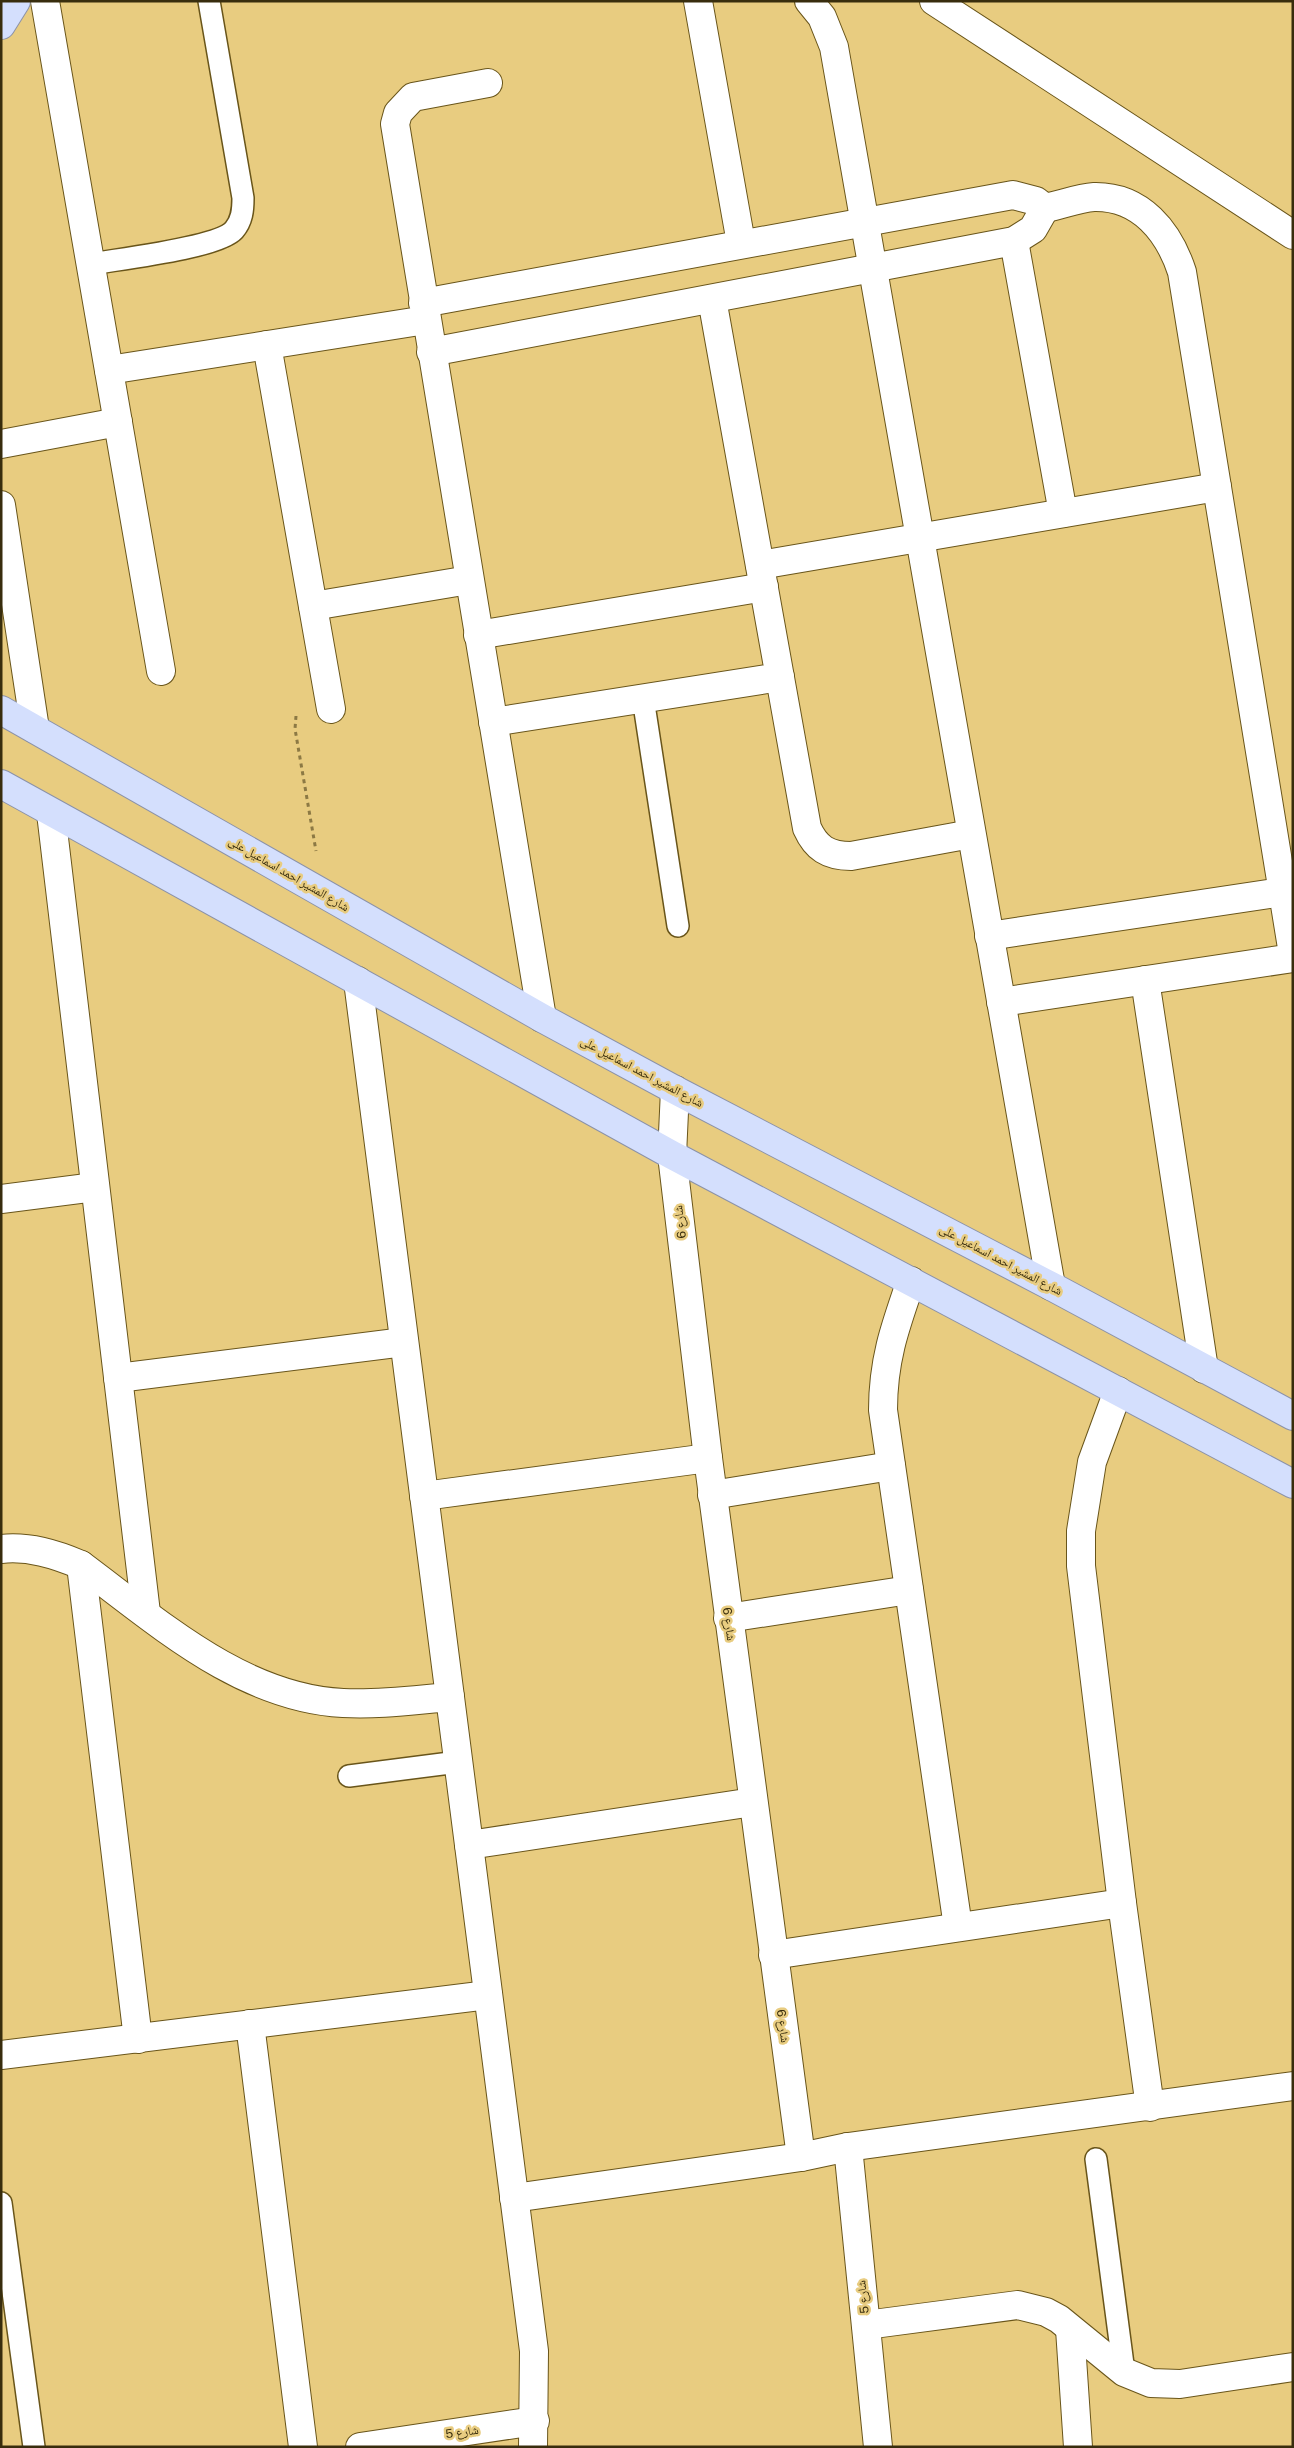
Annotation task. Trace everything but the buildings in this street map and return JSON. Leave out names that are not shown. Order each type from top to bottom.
[{"type":"main road","points":[[1,25],[16,1]]},
{"type":"main road","name":"شارع المشير احمد اسماعيل على","points":[[1,710],[542,1018],[675,1090],[1051,1286],[1293,1416]]},
{"type":"main road","points":[[1,784],[672,1155],[1293,1484]]},
{"type":"street","points":[[45,1],[161,671]]},
{"type":"street","points":[[698,1],[741,243]]},
{"type":"street","points":[[808,1],[822,17],[834,47],[1051,1286]]},
{"type":"street","points":[[934,1],[1293,235]]},
{"type":"street","points":[[488,83],[413,97],[398,114],[395,124],[542,1018]]},
{"type":"street","points":[[109,370],[267,344],[741,243],[1013,195],[1024,197],[1045,208],[1094,197],[1119,201],[1142,211],[1160,228],[1174,248],[1182,272],[1285,877],[1293,954]]},
{"type":"street","points":[[431,352],[1014,241],[1034,229],[1045,208]]},
{"type":"street","points":[[1014,241],[1063,513]]},
{"type":"street","points":[[712,299],[807,828],[813,841],[824,851],[837,856],[851,856],[971,834]]},
{"type":"street","points":[[267,344],[331,710]]},
{"type":"street","points":[[1,444],[118,422]]},
{"type":"street","points":[[478,635],[762,576],[920,538],[1217,486]]},
{"type":"street","points":[[1,506],[35,729]]},
{"type":"street","points":[[312,606],[469,580]]},
{"type":"street","points":[[493,722],[780,677]]},
{"type":"street","points":[[51,813],[146,1613]]},
{"type":"street","points":[[989,936],[1285,877]]},
{"type":"street","points":[[1001,1002],[1293,958]]},
{"type":"street","points":[[1145,980],[1204,1369]]},
{"type":"street","points":[[358,981],[534,2351],[534,2434]]},
{"type":"street","name":"شارع 6","points":[[675,1090],[672,1155],[712,1495],[801,2157]]},
{"type":"street","points":[[1,1199],[96,1186]]},
{"type":"street","points":[[911,1281],[890,1341],[886,1364],[883,1410],[958,1927]]},
{"type":"street","points":[[118,1378],[404,1342]]},
{"type":"street","points":[[1118,1391],[1092,1462],[1081,1531],[1081,1566],[1122,1903],[1150,2107]]},
{"type":"street","points":[[424,1496],[708,1458]]},
{"type":"street","points":[[712,1495],[891,1466]]},
{"type":"street","points":[[1,1549],[33,1550],[57,1555],[81,1565],[213,1660],[274,1690],[308,1699],[342,1703],[376,1704],[450,1697]]},
{"type":"street","points":[[81,1565],[138,2039]]},
{"type":"street","points":[[728,1618],[909,1590]]},
{"type":"street","points":[[469,1844],[753,1802]]},
{"type":"street","points":[[773,1955],[1122,1903]]},
{"type":"street","points":[[1,2056],[488,1995]]},
{"type":"street","points":[[250,2024],[303,2447]]},
{"type":"street","points":[[514,2198],[801,2157],[848,2147],[1293,2086]]},
{"type":"street","name":"شارع 5","points":[[848,2147],[878,2447]]},
{"type":"street","points":[[866,2325],[1018,2305],[1046,2312],[1124,2372],[1151,2383],[1165,2384],[1293,2367]]},
{"type":"street","points":[[1070,2329],[1078,2447]]},
{"type":"street","name":"شارع 5","points":[[360,2447],[534,2434]]},
{"type":"lane","points":[[91,264],[212,242],[233,231],[240,221],[243,210],[243,198],[209,1]]},
{"type":"lane","points":[[643,698],[678,926]]},
{"type":"lane","points":[[350,1776],[458,1762]]},
{"type":"lane","points":[[1096,2159],[1124,2372]]},
{"type":"lane","points":[[1,2203],[34,2447]]},
{"type":"path","points":[[296,711],[295,729],[323,893]]}]
